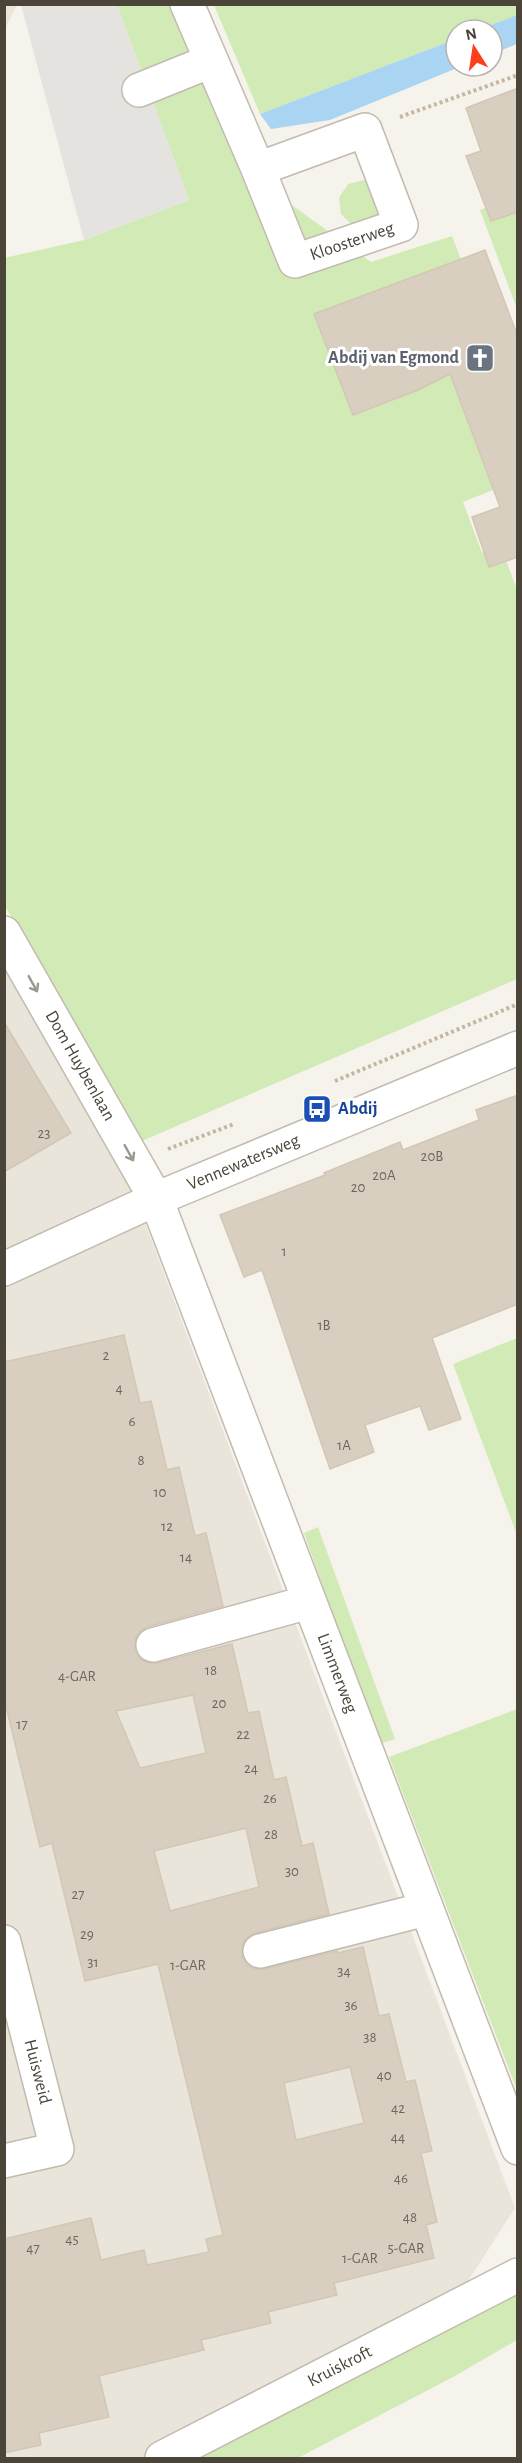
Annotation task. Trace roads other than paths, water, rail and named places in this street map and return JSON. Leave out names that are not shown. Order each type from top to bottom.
[{"type":"street","name":"Kloosterweg","points":[[187,4],[295,261],[401,225],[365,130],[258,169]]},
{"type":"street","points":[[139,90],[211,61]]},
{"type":"street","name":"Dom Huybenlaan","points":[[4,933],[156,1199]]},
{"type":"street","name":"Vennewatersweg","points":[[4,1269],[156,1199],[518,1048]]},
{"type":"street","name":"Limmerweg","points":[[156,1199],[518,2148]]},
{"type":"street","points":[[153,1645],[309,1602]]},
{"type":"street","points":[[260,1951],[426,1909]]},
{"type":"street","name":"Huisweid","points":[[4,1942],[57,2149],[4,2161]]},
{"type":"street","name":"Kruiskroft","points":[[162,2458],[518,2275]]},
{"type":"water","points":[[517,15],[517,44],[504,49],[504,20]]},
{"type":"water","points":[[444,44],[444,73],[330,120],[271,129],[260,114]]},
{"type":"place","name":"Abdij van Egmond","points":[[480,358]]},
{"type":"place","name":"Abdij","points":[[317,1109]]}]
